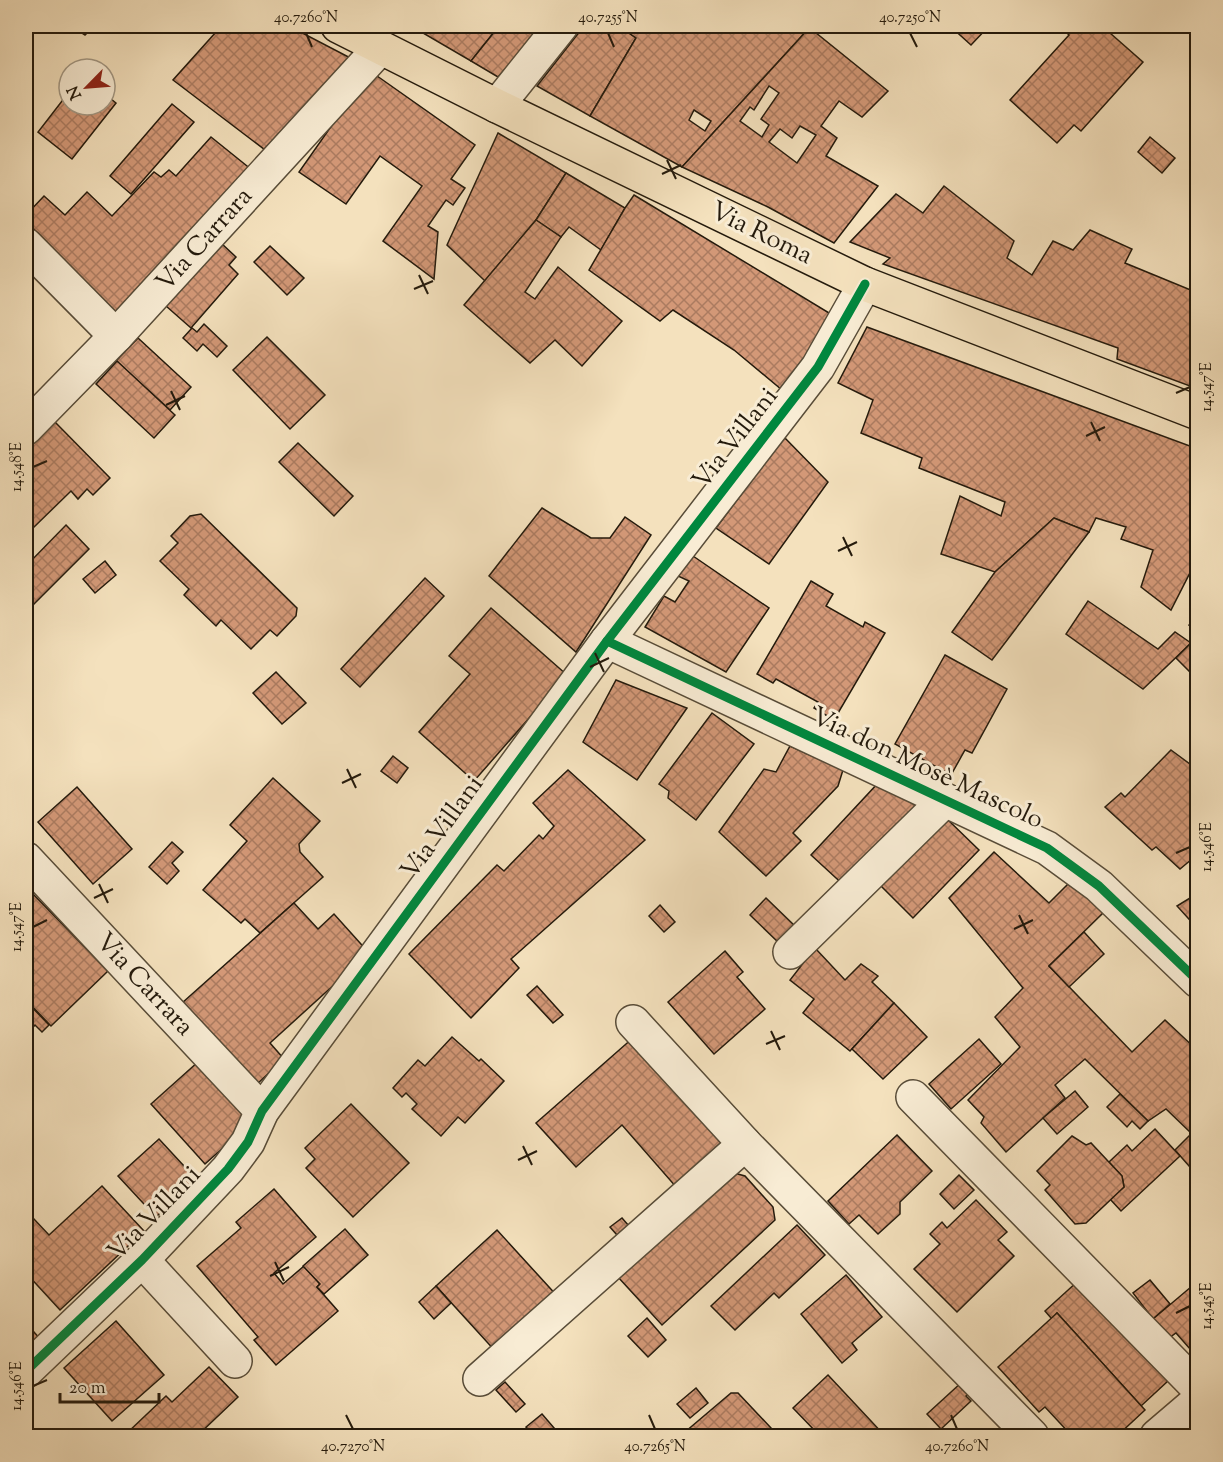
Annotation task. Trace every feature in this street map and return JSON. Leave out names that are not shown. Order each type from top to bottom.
[{"type":"main road","name":"Via Roma","points":[[338,26],[497,106],[865,284],[1197,413]]},
{"type":"street","points":[[497,106],[561,26]]},
{"type":"street","name":"Via Carrara","points":[[26,428],[116,336],[381,48]]},
{"type":"street","points":[[26,245],[116,336]]},
{"type":"street","name":"Via Villani","points":[[26,1371],[142,1260],[228,1169],[248,1142],[262,1111],[607,641],[818,367],[865,284]]},
{"type":"street","name":"Via don Mosè Mascolo","points":[[607,641],[1047,848],[1099,886],[1197,981]]},
{"type":"street","points":[[790,952],[945,800]]},
{"type":"street","name":"Via Carrara","points":[[26,859],[262,1111]]},
{"type":"street","points":[[633,1022],[745,1144],[1032,1437]]},
{"type":"street","points":[[913,1097],[1197,1388]]},
{"type":"street","points":[[480,1379],[745,1144]]},
{"type":"street","points":[[142,1260],[235,1360]]},
{"type":"street","points":[[1157,1437],[1197,1401]]},
{"type":"building","points":[[71,26],[94,26],[85,35]]},
{"type":"building","points":[[202,26],[289,26],[360,63],[273,156],[173,80],[216,32]]},
{"type":"building","points":[[411,26],[499,26],[471,61]]},
{"type":"building","points":[[499,26],[543,26],[498,77],[471,61]]},
{"type":"building","points":[[584,26],[619,26],[636,38],[590,116],[537,86]]},
{"type":"building","points":[[619,26],[632,26],[626,31]]},
{"type":"building","points":[[632,26],[811,26],[682,167],[590,116],[636,38],[626,31]],"holes":[[[694,110],[711,121],[705,131],[689,120]]]},
{"type":"building","points":[[811,26],[810,28],[888,91],[862,117],[839,101],[821,126],[837,138],[826,156],[878,186],[834,243],[768,207],[682,167]],"holes":[[[769,86],[779,93],[761,119],[769,125],[762,137],[740,121],[750,107],[754,110]],[[800,126],[816,135],[797,163],[769,142],[780,129],[792,138]]]},
{"type":"building","points":[[950,26],[989,26],[971,45]]},
{"type":"building","points":[[1064,26],[1102,26],[1143,62],[1081,131],[1074,125],[1057,143],[1010,100],[1069,35],[1062,28]]},
{"type":"building","points":[[370,71],[475,145],[451,179],[465,188],[453,205],[446,200],[428,226],[438,232],[434,279],[383,241],[422,186],[380,156],[346,204],[299,172]]},
{"type":"building","points":[[172,104],[194,122],[131,194],[110,176]]},
{"type":"building","points":[[57,107],[57,117],[105,117],[72,159],[38,132]]},
{"type":"building","points":[[498,133],[566,173],[536,220],[485,281],[447,245]]},
{"type":"building","points":[[211,137],[252,170],[117,316],[26,221],[26,215],[44,196],[65,215],[87,192],[112,216],[154,172],[161,177],[169,170],[176,176]]},
{"type":"building","points":[[1150,137],[1175,158],[1162,173],[1138,152]]},
{"type":"building","points":[[566,173],[625,208],[601,250],[569,227],[561,237],[536,220]]},
{"type":"building","points":[[944,186],[1014,241],[1007,258],[1032,275],[1053,241],[1073,250],[1090,230],[1132,249],[1125,263],[1198,293],[1198,389],[1117,359],[1118,348],[883,264],[890,258],[850,242],[896,194],[923,213]]},
{"type":"building","points":[[634,195],[839,319],[782,390],[734,350],[673,310],[660,321],[589,270]]},
{"type":"building","points":[[536,220],[561,237],[525,292],[535,299],[558,267],[622,321],[582,366],[555,340],[530,363],[464,305]]},
{"type":"building","points":[[221,243],[236,257],[229,265],[238,274],[191,328],[166,306]]},
{"type":"building","points":[[270,246],[304,278],[287,295],[254,262]]},
{"type":"building","points":[[204,324],[227,346],[217,357],[203,344],[197,351],[183,338],[192,328],[197,332]]},
{"type":"building","points":[[867,327],[1198,449],[1198,557],[1171,610],[1141,587],[1153,550],[1121,539],[1126,527],[1096,518],[1089,532],[1054,518],[995,572],[941,554],[960,496],[1001,516],[1005,502],[919,468],[922,458],[861,433],[873,400],[838,383]]},
{"type":"building","points":[[267,337],[325,395],[290,429],[233,370]]},
{"type":"building","points":[[138,338],[191,387],[170,410],[116,361]]},
{"type":"building","points":[[117,361],[175,415],[154,438],[96,384]]},
{"type":"building","points":[[55,422],[110,478],[93,495],[87,489],[78,499],[71,491],[32,529],[26,523],[26,451]]},
{"type":"building","points":[[784,437],[828,482],[769,564],[716,528]]},
{"type":"building","points":[[298,443],[353,496],[334,516],[279,462]]},
{"type":"building","points":[[542,508],[591,538],[610,538],[625,517],[651,535],[576,652],[489,576]]},
{"type":"building","points":[[201,514],[297,608],[296,616],[277,636],[270,630],[251,649],[221,620],[216,626],[184,595],[189,589],[160,561],[178,543],[171,536],[190,516]]},
{"type":"building","points":[[1054,518],[1089,532],[992,660],[952,632],[995,572]]},
{"type":"building","points":[[66,525],[89,549],[34,604],[26,596],[26,566]]},
{"type":"building","points":[[693,556],[769,608],[726,672],[645,627],[664,596],[675,602],[689,581],[678,576]]},
{"type":"building","points":[[105,561],[116,575],[95,593],[83,579]]},
{"type":"building","points":[[425,578],[444,596],[360,687],[341,669]]},
{"type":"building","points":[[811,581],[833,594],[826,606],[863,627],[865,622],[885,633],[834,720],[814,708],[818,702],[776,679],[773,683],[757,674]]},
{"type":"building","points":[[1088,601],[1158,649],[1175,632],[1191,643],[1143,689],[1066,634]]},
{"type":"building","points":[[491,608],[567,675],[474,781],[419,732],[470,674],[449,656]]},
{"type":"building","points":[[1198,613],[1198,632],[1189,625]]},
{"type":"building","points":[[1193,641],[1198,646],[1198,677],[1196,678],[1176,658]]},
{"type":"building","points":[[945,655],[1007,689],[972,753],[965,750],[951,775],[895,744]]},
{"type":"building","points":[[276,672],[306,703],[282,724],[253,693]]},
{"type":"building","points":[[616,680],[687,708],[637,780],[583,742]]},
{"type":"building","points":[[712,713],[754,744],[696,820],[668,798],[669,791],[659,784]]},
{"type":"building","points":[[790,746],[843,770],[838,786],[793,833],[801,841],[766,876],[719,832],[764,769],[776,772]]},
{"type":"building","points":[[1171,750],[1198,770],[1198,854],[1180,869],[1156,847],[1152,850],[1105,807],[1121,793],[1125,797]]},
{"type":"building","points":[[393,756],[408,768],[397,783],[381,771]]},
{"type":"building","points":[[568,770],[645,840],[511,959],[519,968],[471,1018],[409,954],[497,865],[504,871],[539,835],[543,839],[554,826],[533,803]]},
{"type":"building","points":[[273,778],[320,821],[299,844],[300,852],[323,877],[260,933],[245,919],[241,923],[203,890],[247,841],[230,825]]},
{"type":"building","points":[[880,781],[900,790],[925,816],[848,889],[811,855]]},
{"type":"building","points":[[77,787],[132,849],[93,884],[38,822]]},
{"type":"building","points":[[946,818],[979,850],[913,918],[879,884]]},
{"type":"building","points":[[172,842],[183,852],[172,863],[179,871],[167,884],[149,867]]},
{"type":"building","points":[[994,852],[1049,903],[1071,881],[1104,912],[1049,966],[1132,1052],[1165,1020],[1198,1051],[1198,1127],[1191,1133],[1166,1109],[1148,1121],[1085,1059],[1055,1085],[1065,1098],[1006,1152],[981,1123],[984,1117],[968,1100],[1020,1047],[995,1017],[1023,988],[949,898]]},
{"type":"building","points":[[1198,893],[1198,929],[1177,906]]},
{"type":"building","points":[[33,894],[108,971],[51,1026],[26,1000],[26,901]]},
{"type":"building","points":[[766,898],[796,927],[780,944],[750,915]]},
{"type":"building","points":[[294,903],[318,929],[334,914],[369,953],[270,1043],[284,1059],[256,1085],[182,1003]]},
{"type":"building","points":[[660,905],[675,922],[664,932],[649,916]]},
{"type":"building","points":[[1084,932],[1104,954],[1069,987],[1049,966]]},
{"type":"building","points":[[815,948],[845,980],[861,964],[878,976],[872,982],[894,1003],[850,1051],[803,1013],[814,999],[790,980]]},
{"type":"building","points":[[725,951],[743,972],[737,977],[765,1009],[714,1054],[668,1002]]},
{"type":"building","points":[[537,986],[563,1015],[553,1023],[527,995]]},
{"type":"building","points":[[26,1001],[49,1025],[42,1032],[35,1025],[26,1035]]},
{"type":"building","points":[[894,1003],[927,1037],[883,1079],[852,1049]]},
{"type":"building","points":[[452,1037],[479,1061],[481,1059],[504,1081],[465,1123],[458,1117],[441,1136],[412,1109],[417,1104],[406,1093],[402,1097],[393,1088],[418,1060],[425,1066]]},
{"type":"building","points":[[634,1037],[728,1143],[677,1188],[622,1125],[576,1167],[536,1123]]},
{"type":"building","points":[[979,1039],[1001,1064],[951,1109],[929,1084]]},
{"type":"building","points":[[199,1061],[253,1121],[205,1164],[151,1104]]},
{"type":"building","points":[[1075,1091],[1088,1107],[1057,1134],[1043,1118]]},
{"type":"building","points":[[1120,1094],[1148,1121],[1140,1129],[1132,1121],[1127,1127],[1107,1107]]},
{"type":"building","points":[[351,1104],[409,1163],[353,1217],[306,1168],[315,1159],[305,1148]]},
{"type":"building","points":[[1198,1127],[1198,1172],[1196,1174],[1175,1150]]},
{"type":"building","points":[[1155,1129],[1180,1156],[1121,1211],[1110,1199],[1124,1187],[1122,1176],[1109,1162],[1127,1145],[1132,1151]]},
{"type":"building","points":[[897,1135],[932,1171],[900,1202],[900,1214],[878,1234],[859,1215],[849,1224],[828,1201]]},
{"type":"building","points":[[1072,1136],[1086,1145],[1091,1143],[1122,1176],[1124,1187],[1086,1223],[1075,1224],[1045,1190],[1050,1185],[1037,1171]]},
{"type":"building","points":[[159,1139],[196,1179],[156,1217],[118,1176]]},
{"type":"building","points":[[734,1173],[745,1176],[773,1207],[775,1220],[662,1325],[618,1277]]},
{"type":"building","points":[[959,1175],[974,1190],[954,1209],[940,1194]]},
{"type":"building","points":[[102,1186],[144,1231],[60,1310],[26,1273],[26,1227],[34,1219],[49,1235]]},
{"type":"building","points":[[274,1189],[316,1237],[274,1273],[283,1284],[304,1266],[320,1284],[317,1287],[338,1311],[276,1365],[254,1340],[258,1337],[197,1266],[241,1228],[236,1222]]},
{"type":"building","points":[[976,1200],[1007,1232],[998,1240],[1014,1256],[957,1312],[914,1269],[940,1244],[930,1234],[942,1222],[947,1228]]},
{"type":"building","points":[[622,1218],[635,1233],[624,1243],[610,1227]]},
{"type":"building","points":[[797,1225],[825,1255],[779,1298],[774,1293],[735,1330],[711,1306]]},
{"type":"building","points":[[345,1229],[368,1255],[324,1294],[317,1287],[320,1284],[303,1266]]},
{"type":"building","points":[[497,1230],[559,1298],[497,1353],[436,1286]]},
{"type":"building","points":[[846,1275],[882,1317],[852,1343],[857,1350],[842,1363],[801,1314]]},
{"type":"building","points":[[1150,1280],[1170,1304],[1153,1319],[1133,1293]]},
{"type":"building","points":[[1078,1281],[1168,1381],[1141,1406],[1057,1313],[1052,1319],[1045,1311]]},
{"type":"building","points":[[1198,1281],[1198,1358],[1176,1333],[1169,1338],[1153,1319]]},
{"type":"building","points":[[436,1286],[451,1303],[434,1319],[419,1302]]},
{"type":"building","points":[[1057,1313],[1145,1410],[1117,1436],[1072,1436],[1045,1407],[1039,1412],[998,1367]]},
{"type":"building","points":[[647,1318],[666,1340],[648,1357],[628,1336]]},
{"type":"building","points":[[116,1321],[164,1375],[112,1421],[64,1368]]},
{"type":"building","points":[[26,1323],[41,1340],[26,1355]]},
{"type":"building","points":[[209,1367],[238,1397],[197,1436],[128,1436],[126,1434],[166,1396],[172,1402]]},
{"type":"building","points":[[828,1375],[885,1436],[820,1436],[793,1408]]},
{"type":"building","points":[[505,1382],[525,1404],[516,1412],[496,1390]]},
{"type":"building","points":[[962,1382],[971,1391],[966,1396],[971,1401],[941,1429],[927,1414]]},
{"type":"building","points":[[696,1388],[708,1403],[690,1418],[677,1404]]},
{"type":"building","points":[[731,1393],[738,1393],[771,1428],[766,1433],[769,1436],[689,1436],[685,1432]]},
{"type":"building","points":[[542,1414],[561,1436],[534,1436],[526,1427]]},
{"type":"cycle path","points":[[26,1371],[142,1260],[228,1169],[248,1142],[262,1111],[607,641],[818,367],[865,284]]},
{"type":"cycle path","points":[[607,641],[1047,848],[1099,886],[1198,981]]}]
